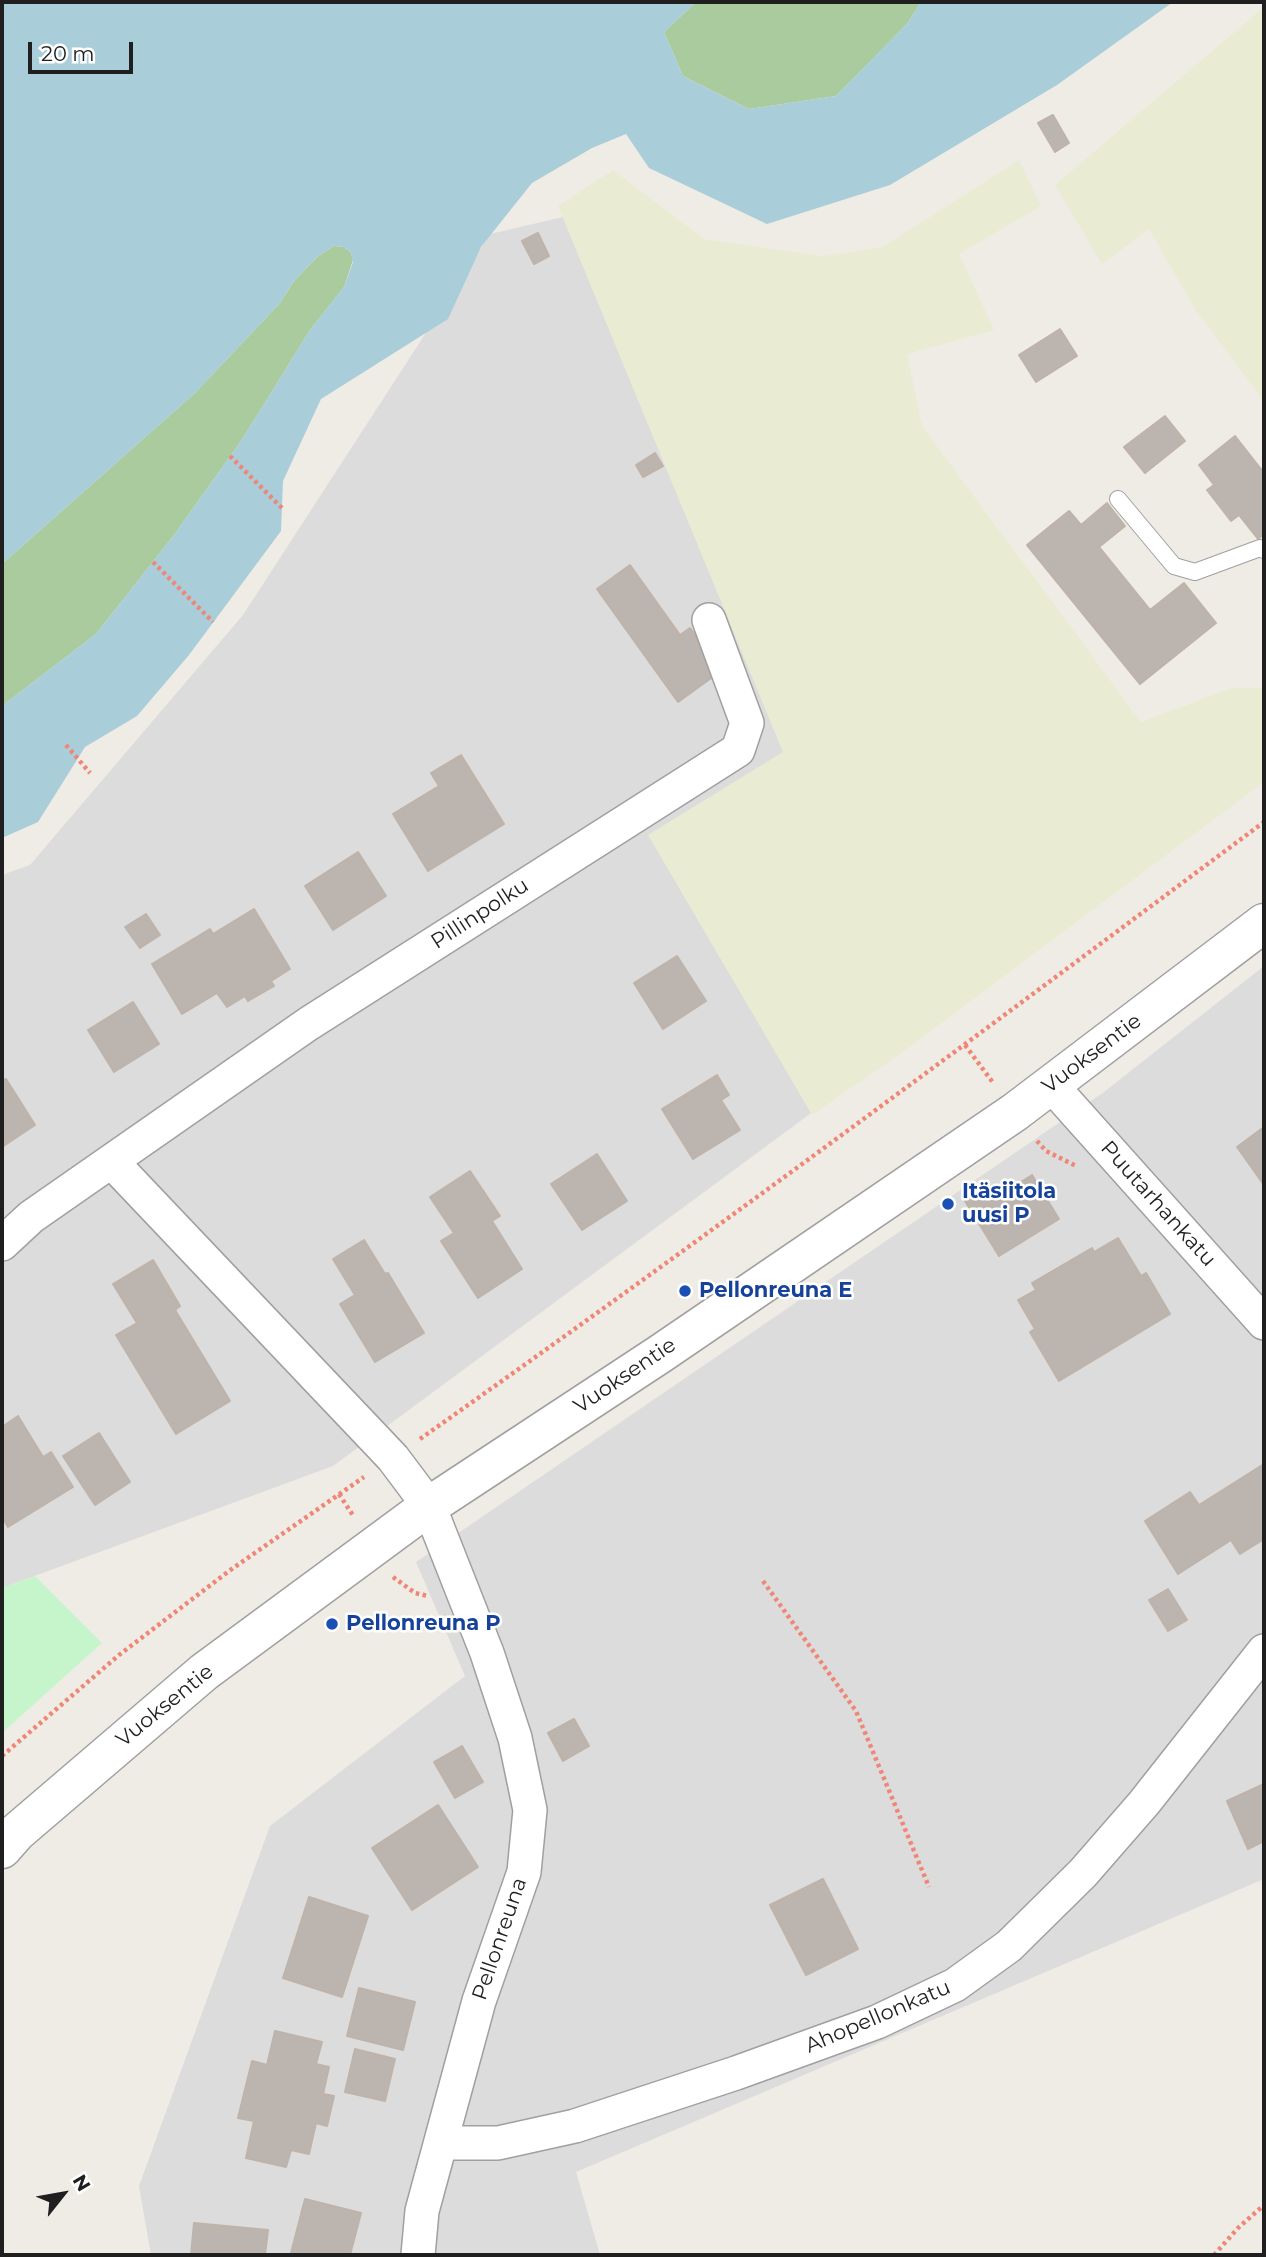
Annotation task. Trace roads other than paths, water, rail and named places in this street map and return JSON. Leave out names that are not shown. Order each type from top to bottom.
[{"type":"street","name":"Pillinpolku","points":[[2,1244],[32,1217],[308,1024],[738,750],[747,723],[709,620]]},
{"type":"street","name":"Vuoksentie","points":[[2,1849],[17,1832],[123,1739],[204,1672],[429,1506],[671,1346],[1052,1086],[1264,923]]},
{"type":"street","name":"Puutarhankatu","points":[[1052,1086],[1264,1323]]},
{"type":"street","points":[[112,1162],[393,1458],[429,1506]]},
{"type":"street","name":"Pellonreuna","points":[[418,2255],[422,2211],[479,2001],[524,1872],[530,1810],[515,1738],[491,1665],[429,1506]]},
{"type":"street","name":"Ahopellonkatu","points":[[442,2143],[498,2143],[575,2126],[736,2073],[877,2022],[955,1985],[1009,1945],[1083,1873],[1144,1803],[1264,1651]]},
{"type":"lane","points":[[1118,499],[1174,566],[1195,572],[1260,548],[1264,550]]},
{"type":"water","points":[[2,2],[696,2],[664,32],[683,76],[749,109],[836,96],[907,24],[921,2],[1173,2],[1057,85],[890,185],[767,224],[649,168],[626,134],[592,148],[532,183],[481,247],[448,319],[321,399],[283,481],[281,531],[189,655],[137,716],[85,747],[38,822],[2,838],[2,706],[96,634],[174,535],[243,438],[310,330],[344,287],[353,262],[351,253],[344,247],[334,246],[317,257],[294,281],[280,303],[195,393],[2,564]]},
{"type":"place","name":"Itäsiitola uusi P","points":[[948,1204]]},
{"type":"place","name":"Pellonreuna E","points":[[685,1291]]},
{"type":"place","name":"Pellonreuna P","points":[[332,1624]]}]
